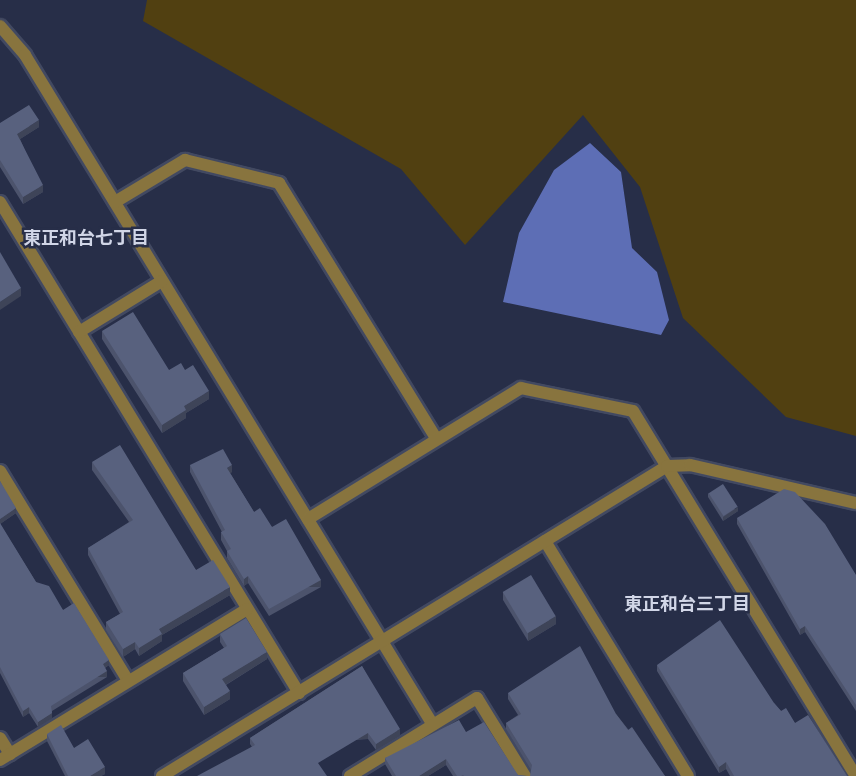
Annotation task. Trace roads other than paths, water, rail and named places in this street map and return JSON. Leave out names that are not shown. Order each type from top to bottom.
[{"type":"street","points":[[0,26],[25,55],[433,724]]},
{"type":"street","points":[[115,202],[185,160],[270,176],[279,183],[436,438]]},
{"type":"street","points":[[0,202],[299,693]]},
{"type":"street","points":[[80,332],[162,281]]},
{"type":"street","points":[[308,519],[436,438],[521,388],[633,411],[856,776]]},
{"type":"street","points":[[162,776],[666,466],[690,465],[856,503]]},
{"type":"street","points":[[0,471],[128,681]]},
{"type":"street","points":[[545,542],[688,776]]},
{"type":"street","points":[[0,738],[5,757],[247,609]]},
{"type":"street","points":[[355,775],[477,698],[525,776]]},
{"type":"water","points":[[590,143],[621,172],[632,248],[657,272],[669,320],[661,335],[503,302],[519,233],[554,170]]},
{"type":"district","name":"東正和台七丁目","points":[[86,238]]},
{"type":"district","name":"東正和台三丁目","points":[[687,604]]}]
